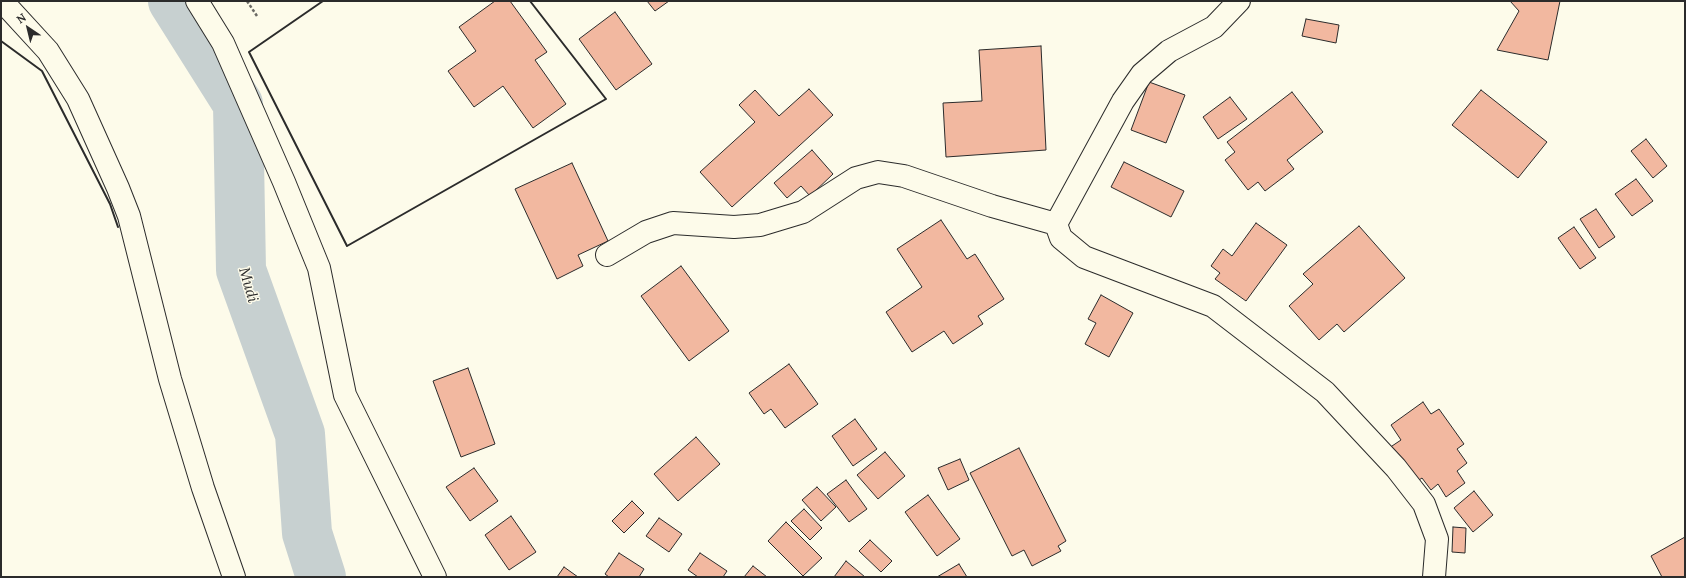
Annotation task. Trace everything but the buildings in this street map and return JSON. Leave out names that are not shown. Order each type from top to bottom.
[{"type":"street","points":[[2,1],[48,51],[78,99],[118,188],[129,216],[170,379],[200,481],[234,577]]},
{"type":"street","points":[[197,1],[222,43],[284,182],[319,268],[345,395],[435,577]]},
{"type":"street","points":[[1239,1],[1214,27],[1169,51],[1142,74],[1123,101],[1056,224],[1061,238],[1084,257],[1213,306],[1325,392],[1396,468],[1424,504],[1437,539],[1434,577]]},
{"type":"street","points":[[607,255],[646,232],[673,223],[734,227],[768,223],[802,212],[856,178],[878,172],[904,176],[992,206],[1056,224]]},
{"type":"path","points":[[247,1],[257,16]]},
{"type":"waterway","name":"Mudi","points":[[173,1],[238,104],[241,270],[300,434],[307,533],[321,577]]},
{"type":"wall","points":[[323,1],[249,52],[347,246],[606,99],[530,1]]},
{"type":"wall","points":[[1,41],[42,71],[110,204],[118,227]]}]
